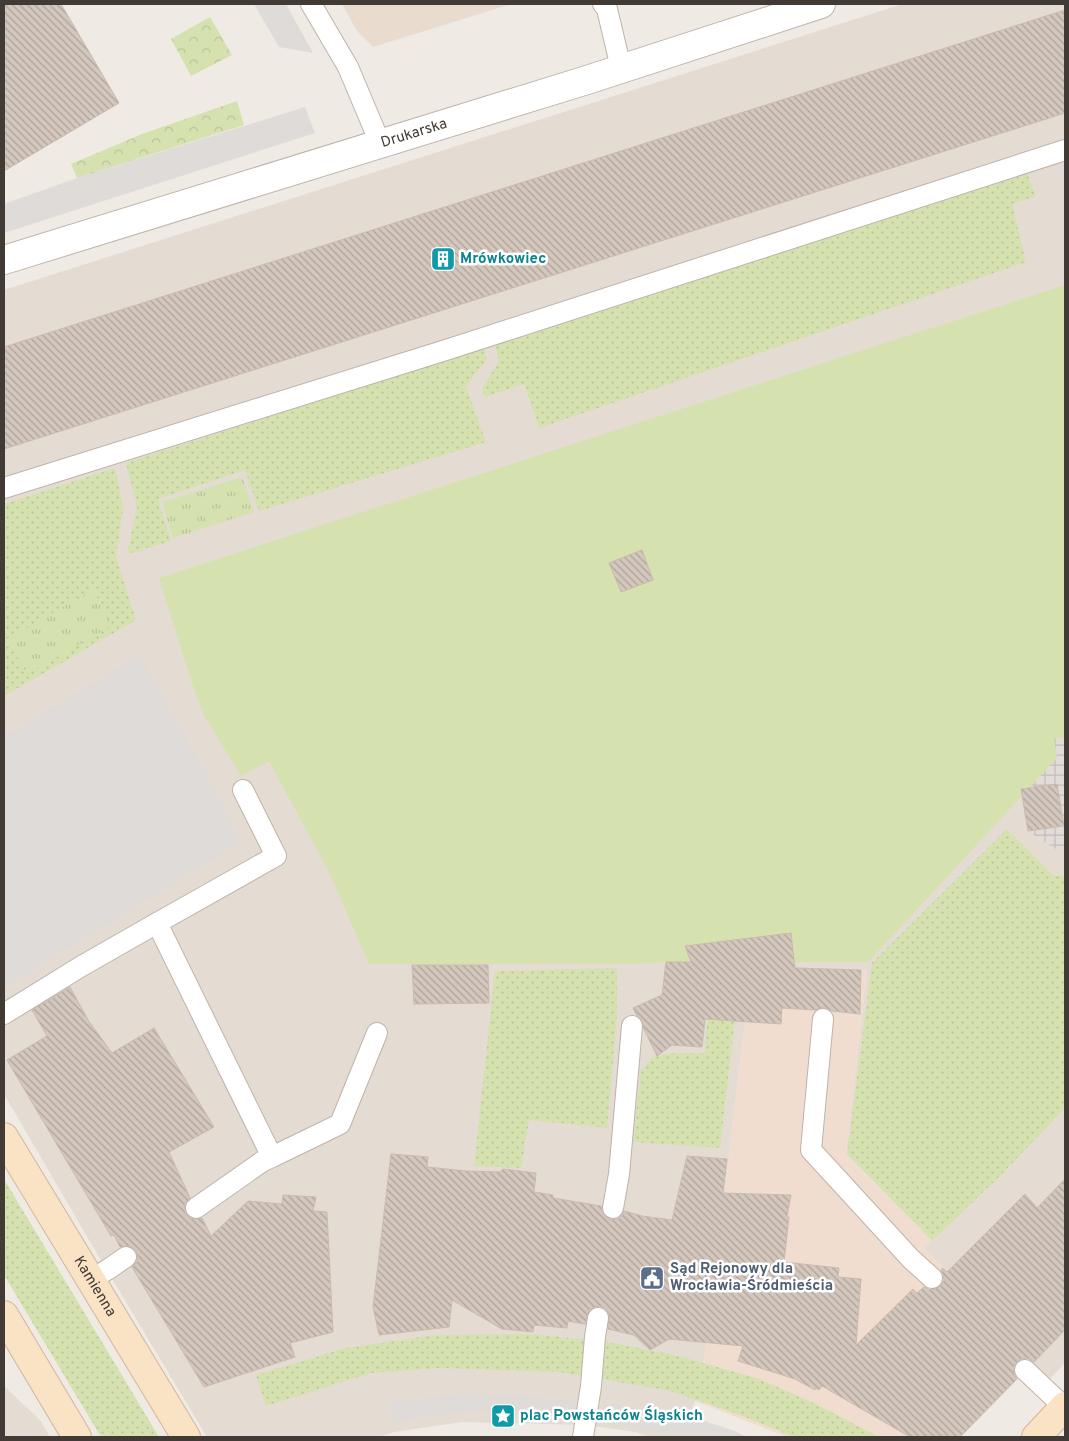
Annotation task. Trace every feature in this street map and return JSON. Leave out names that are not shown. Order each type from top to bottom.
[{"type":"street","name":"Drukarska","points":[[4,260],[821,4]]},
{"type":"street","name":"Kamienna","points":[[4,1137],[186,1437]]},
{"type":"street","points":[[4,1316],[77,1437]]},
{"type":"street","points":[[1036,1437],[1065,1407]]},
{"type":"lane","points":[[311,4],[348,67],[380,143]]},
{"type":"lane","points":[[603,4],[607,9],[621,68]]},
{"type":"lane","points":[[4,488],[436,353],[1065,150]]},
{"type":"lane","points":[[4,1014],[80,966],[276,856],[243,790]]},
{"type":"lane","points":[[157,923],[272,1157]]},
{"type":"lane","points":[[823,1019],[811,1150],[911,1259],[932,1278]]},
{"type":"lane","points":[[613,1208],[619,1174],[632,1026]]},
{"type":"lane","points":[[196,1208],[262,1161],[340,1124],[377,1034]]},
{"type":"lane","points":[[90,1280],[126,1257]]},
{"type":"lane","points":[[583,1437],[591,1386],[598,1318]]},
{"type":"lane","points":[[1025,1370],[1065,1407]]},
{"type":"shaded area","points":[[254,4],[286,4],[313,53],[279,47]]},
{"type":"shaded area","points":[[342,4],[512,4],[373,47],[357,31]]},
{"type":"shaded area","points":[[903,4],[1065,4],[1065,1363],[1042,1387],[1025,1370],[1036,1360],[924,1248],[932,1240],[846,1155],[867,971],[804,968],[745,1021],[707,1342],[695,1401],[681,1437],[649,1437],[636,1432],[585,1425],[462,1422],[394,1432],[378,1437],[207,1437],[4,1094],[4,290]]},
{"type":"shaded area","points":[[305,107],[315,133],[4,233],[4,204],[77,178]]},
{"type":"shaded area","points":[[140,655],[218,796],[241,842],[8,985],[4,979],[4,737]]},
{"type":"shaded area","points":[[1065,737],[1065,855],[1028,831],[1022,795],[1057,758],[1054,739]]},
{"type":"shaded area","points":[[803,968],[867,970],[846,1155],[932,1241],[924,1248],[1036,1360],[960,1437],[787,1437],[695,1401],[707,1342],[745,1021]]},
{"type":"shaded area","points":[[4,1386],[40,1420],[50,1437],[4,1437]]},
{"type":"shaded area","points":[[465,1394],[527,1396],[581,1402],[577,1416],[525,1411],[466,1411],[394,1421],[390,1402]]},
{"type":"shaded area","points":[[604,1404],[644,1408],[701,1420],[747,1437],[674,1437],[639,1428],[600,1422]]},
{"type":"green space","points":[[210,17],[232,55],[191,76],[171,39]]},
{"type":"green space","points":[[237,101],[244,125],[77,178],[71,164],[142,134]]},
{"type":"green space","points":[[1027,174],[1036,196],[1012,204],[1026,262],[539,428],[524,384],[485,397],[482,389],[499,361],[495,344]]},
{"type":"green space","points":[[1065,285],[1065,737],[1054,739],[1057,758],[868,962],[369,964],[330,874],[269,761],[241,776],[204,715],[196,696],[159,578]]},
{"type":"green space","points":[[484,347],[487,359],[466,386],[486,442],[259,511],[245,470],[158,499],[171,541],[127,554],[137,507],[126,463]]},
{"type":"green space","points":[[115,468],[123,508],[116,557],[136,620],[4,696],[4,504]]},
{"type":"green space","points":[[242,477],[254,512],[173,538],[162,502]]},
{"type":"green space","points":[[93,590],[113,625],[27,674],[7,639]]},
{"type":"green space","points":[[1007,829],[1054,876],[1065,875],[1065,1108],[1001,1175],[932,1241],[847,1154],[872,963]]},
{"type":"green space","points":[[617,968],[617,1016],[607,1128],[529,1120],[521,1168],[474,1166],[495,971]]},
{"type":"green space","points":[[708,1008],[736,1009],[720,1148],[633,1142],[641,1070],[652,1057],[672,1053],[705,1053]]},
{"type":"green space","points":[[4,1179],[159,1437],[101,1437],[4,1275]]},
{"type":"green space","points":[[532,1334],[608,1342],[679,1356],[759,1379],[814,1403],[879,1437],[794,1437],[740,1415],[667,1390],[559,1372],[439,1368],[371,1373],[266,1406],[256,1375],[346,1348],[436,1335]]},
{"type":"building","points":[[4,4],[61,4],[119,103],[4,171]]},
{"type":"building","name":"Mrówkowiec","points":[[1065,10],[1065,113],[4,449],[4,347]]},
{"type":"building","points":[[642,550],[653,580],[621,592],[609,563]]},
{"type":"building","points":[[1057,784],[1064,826],[1028,831],[1021,789]]},
{"type":"building","points":[[791,933],[795,968],[861,970],[860,1014],[832,1011],[824,1007],[815,1010],[782,1008],[781,1024],[705,1019],[702,1047],[672,1045],[657,1056],[642,1021],[633,1008],[662,995],[666,962],[691,962],[685,946]]},
{"type":"building","points":[[412,965],[488,965],[489,1003],[414,1004]]},
{"type":"building","points":[[70,987],[88,1020],[112,1053],[154,1028],[214,1127],[169,1152],[190,1198],[185,1203],[184,1210],[191,1219],[202,1218],[211,1236],[248,1201],[282,1204],[283,1195],[316,1197],[313,1211],[327,1212],[333,1332],[290,1343],[295,1357],[204,1387],[132,1267],[137,1262],[136,1251],[131,1246],[120,1247],[114,1235],[111,1236],[7,1060],[47,1036],[32,1010]]},
{"type":"building","points":[[391,1154],[428,1157],[427,1167],[500,1172],[503,1169],[536,1173],[534,1192],[553,1195],[553,1198],[601,1206],[605,1217],[611,1220],[618,1219],[624,1211],[642,1216],[672,1220],[687,1156],[727,1159],[723,1193],[791,1195],[787,1217],[789,1217],[784,1262],[839,1268],[838,1277],[861,1279],[856,1345],[913,1289],[917,1293],[924,1287],[930,1290],[940,1286],[944,1280],[941,1270],[943,1268],[947,1272],[1025,1194],[1037,1208],[1065,1179],[1065,1330],[1034,1362],[1027,1358],[1017,1362],[1013,1368],[1017,1379],[960,1437],[910,1437],[822,1386],[819,1390],[816,1388],[815,1390],[795,1379],[738,1361],[743,1346],[669,1339],[650,1350],[634,1335],[608,1329],[609,1314],[606,1309],[600,1306],[589,1310],[585,1324],[568,1321],[567,1328],[534,1325],[533,1332],[502,1329],[452,1300],[449,1327],[379,1335],[373,1307]]},
{"type":"place","name":"Mrówkowiec","points":[[443,259]]},
{"type":"place","name":"Sąd Rejonowy dla Wrocławia-Śródmieścia","points":[[652,1278]]},
{"type":"place","name":"plac Powstańców Śląskich","points":[[503,1416]]}]
